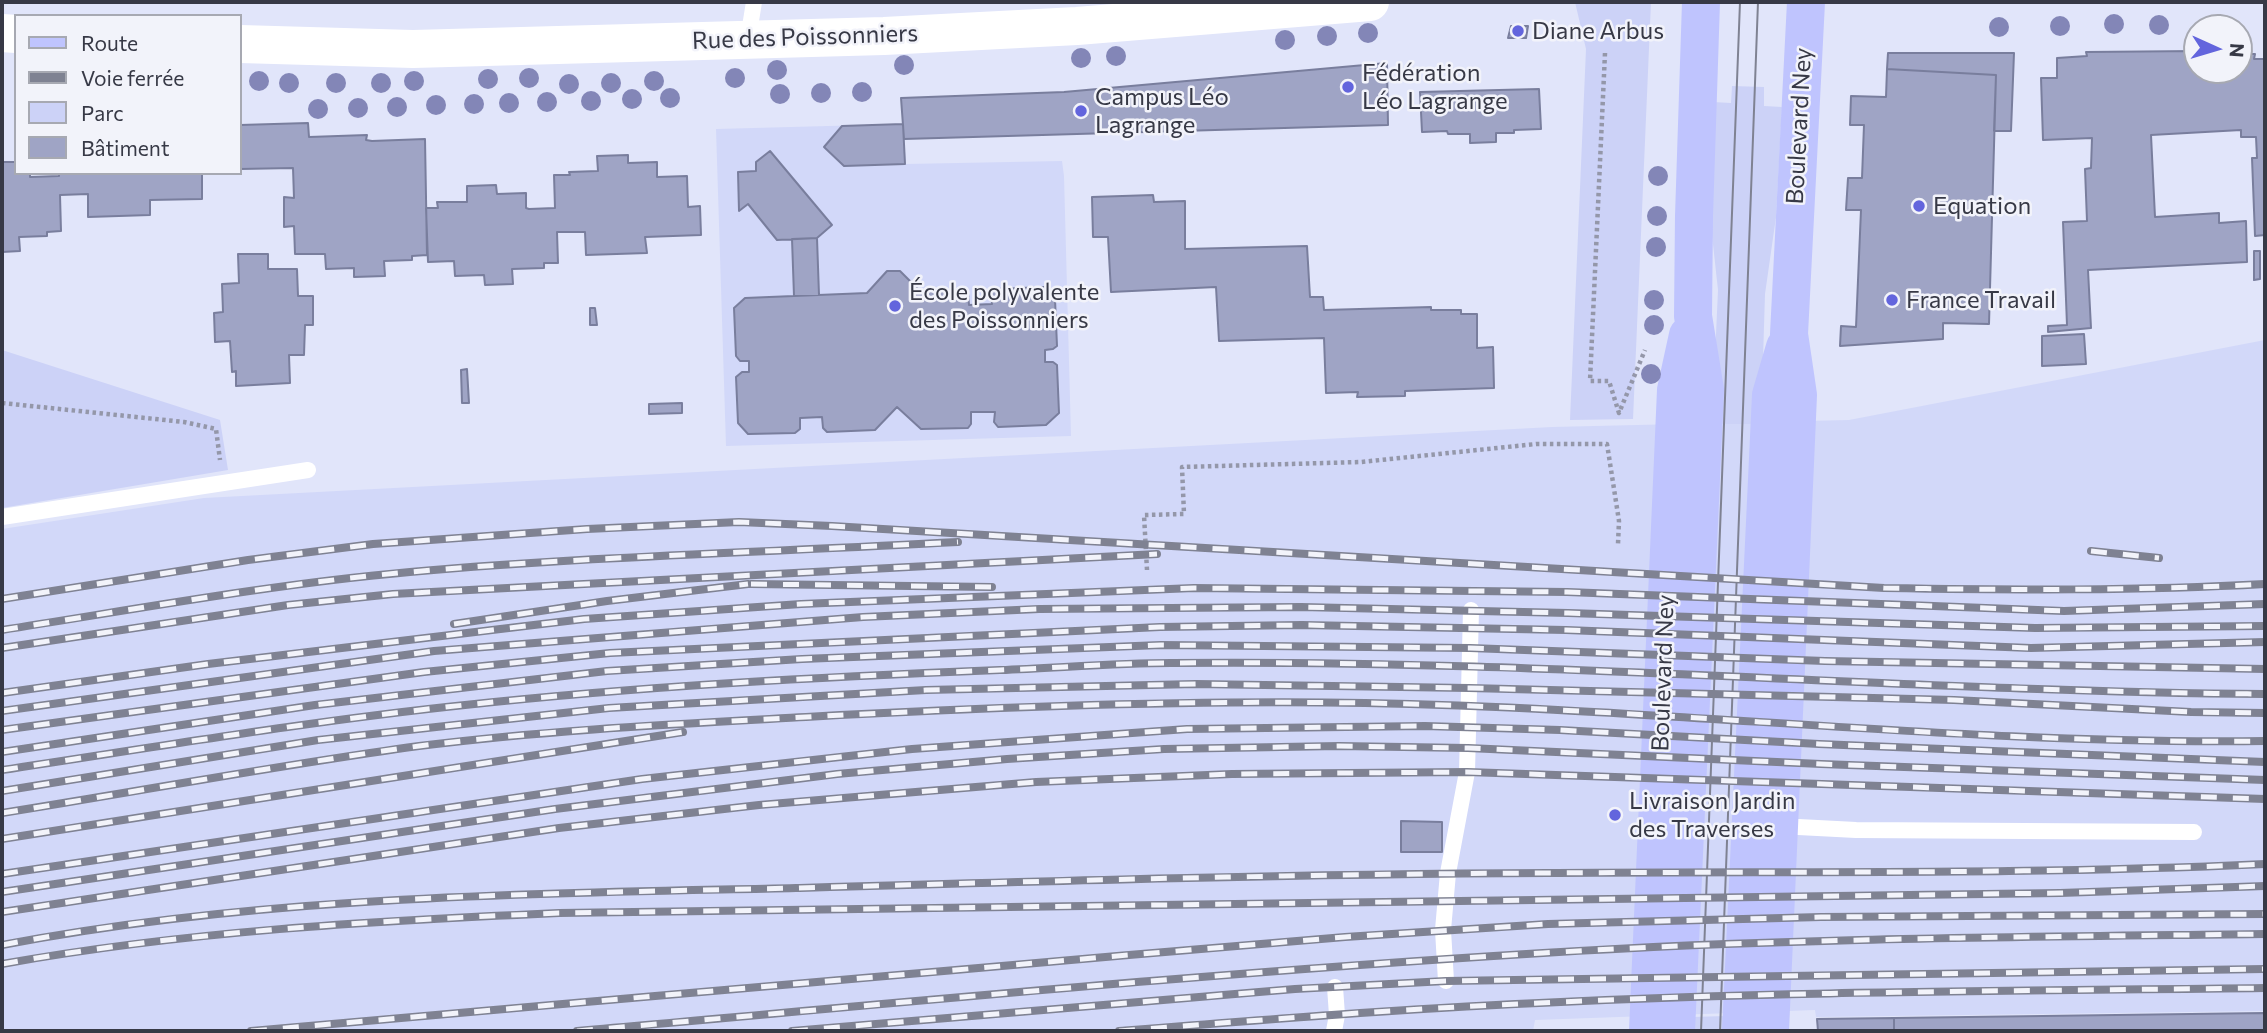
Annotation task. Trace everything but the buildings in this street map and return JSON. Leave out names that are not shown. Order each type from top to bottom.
[{"type":"main road","name":"Boulevard Ney","points":[[1676,1031],[1704,390],[1693,316],[1693,216],[1701,2]]},
{"type":"main road","name":"Boulevard Ney","points":[[1770,1031],[1798,396],[1789,334],[1806,2]]},
{"type":"main road","name":"Boulevard Ney","points":[[1648,1031],[1676,390],[1693,316]]},
{"type":"main road","name":"Boulevard Ney","points":[[1741,1031],[1770,395],[1789,334]]},
{"type":"street","name":"Rue des Poissonniers","points":[[242,44],[413,49],[884,36],[1077,26],[1370,2]]},
{"type":"lane","points":[[748,39],[754,2]]},
{"type":"lane","points":[[2,517],[307,470]]},
{"type":"lane","points":[[1446,982],[1443,930],[1448,873],[1467,772],[1471,610]]},
{"type":"lane","points":[[1779,826],[1856,830],[2194,832]]},
{"type":"lane","points":[[1334,1031],[1337,1015],[1335,987]]},
{"type":"path","points":[[1605,54],[1590,381],[1609,381],[1619,413],[1645,350]]},
{"type":"path","points":[[2,403],[184,422],[216,429],[220,461]]},
{"type":"path","points":[[1147,570],[1144,514],[1184,514],[1182,467],[1361,462],[1536,444],[1607,444],[1619,521],[1618,544]]},
{"type":"shaded area","name":"École polyvalente des Poissonniers","points":[[903,124],[906,164],[1062,161],[1071,436],[726,446],[716,129]]},
{"type":"shaded area","points":[[2265,340],[2265,1011],[1816,1017],[1815,1010],[1535,1020],[1533,1031],[2,1031],[2,529],[204,498],[1552,427],[1849,420]]},
{"type":"green space","points":[[1575,2],[1651,2],[1633,419],[1570,420],[1586,49]]},
{"type":"green space","points":[[1732,86],[1764,87],[1764,106],[1782,107],[1776,217],[1765,294],[1761,424],[1712,424],[1718,290],[1711,226],[1713,102],[1731,103]]},
{"type":"green space","points":[[2,350],[220,420],[228,470],[2,508]]},
{"type":"green space","points":[[1726,1016],[1725,1031],[1691,1031],[1692,1017]]},
{"type":"tram line","points":[[1701,1031],[1740,2]]},
{"type":"tram line","points":[[1720,1031],[1758,2]]},
{"type":"railway","points":[[2,599],[248,560],[373,544],[587,529],[739,522],[1884,588],[2170,588],[2265,584]]},
{"type":"railway","points":[[2,630],[256,590],[410,572],[615,558],[958,542]]},
{"type":"railway","points":[[2091,551],[2159,558]]},
{"type":"railway","points":[[2,648],[288,605],[393,594],[1157,554]]},
{"type":"railway","points":[[454,624],[607,601],[748,584]]},
{"type":"railway","points":[[751,584],[992,587]]},
{"type":"railway","points":[[2,693],[208,664],[584,619],[801,604],[1194,588],[1567,592],[2064,611],[2265,604]]},
{"type":"railway","points":[[2,711],[434,651],[863,617],[1039,609],[1301,607],[2035,628],[2265,626]]},
{"type":"railway","points":[[2,730],[424,672],[610,653],[1160,627],[1302,625],[1566,630],[2031,648],[2265,642]]},
{"type":"railway","points":[[2,752],[315,705],[607,671],[802,659],[1161,645],[1470,648],[1825,661],[2265,669]]},
{"type":"railway","points":[[2,770],[407,711],[532,698],[732,683],[1128,664],[1308,663],[1445,666],[2128,692],[2265,694]]},
{"type":"railway","points":[[2,791],[318,740],[609,708],[926,690],[1196,684],[1469,688],[1954,700],[2265,713]]},
{"type":"railway","points":[[2,813],[314,761],[467,740],[709,722],[1085,705],[1295,702],[1478,706],[2040,737],[2265,741]]},
{"type":"railway","points":[[2,874],[642,779],[912,749],[1187,729],[1425,726],[1560,730],[1819,744],[2265,762]]},
{"type":"railway","points":[[2,839],[683,732]]},
{"type":"railway","points":[[2,892],[555,809],[837,774],[1164,749],[1339,746],[1468,748],[2265,780]]},
{"type":"railway","points":[[2,912],[559,828],[759,805],[1036,782],[1232,774],[1467,772],[2265,799]]},
{"type":"railway","points":[[2,945],[100,928],[199,916],[497,895],[1266,876],[1996,871],[2265,864]]},
{"type":"railway","points":[[2,964],[210,935],[349,924],[559,913],[2060,893],[2265,886]]},
{"type":"railway","points":[[251,1031],[1345,937],[1548,924],[1821,917],[2265,914]]},
{"type":"railway","points":[[577,1031],[1181,979],[1543,953],[1814,941],[2265,934]]},
{"type":"railway","points":[[792,1031],[1295,989],[1446,981],[2265,969]]},
{"type":"railway","points":[[1119,1031],[1486,1005],[1630,999],[1902,992],[2265,988]]},
{"type":"place","name":"Diane Arbus","points":[[1518,31]]},
{"type":"place","name":"Fédération Léo Lagrange","points":[[1348,87]]},
{"type":"place","name":"Campus Léo Lagrange","points":[[1081,111]]},
{"type":"place","name":"Equation","points":[[1919,206]]},
{"type":"place","name":"France Travail","points":[[1892,300]]},
{"type":"place","name":"École polyvalente des Poissonniers","points":[[895,306]]},
{"type":"place","name":"Livraison Jardin des Traverses","points":[[1615,815]]}]
